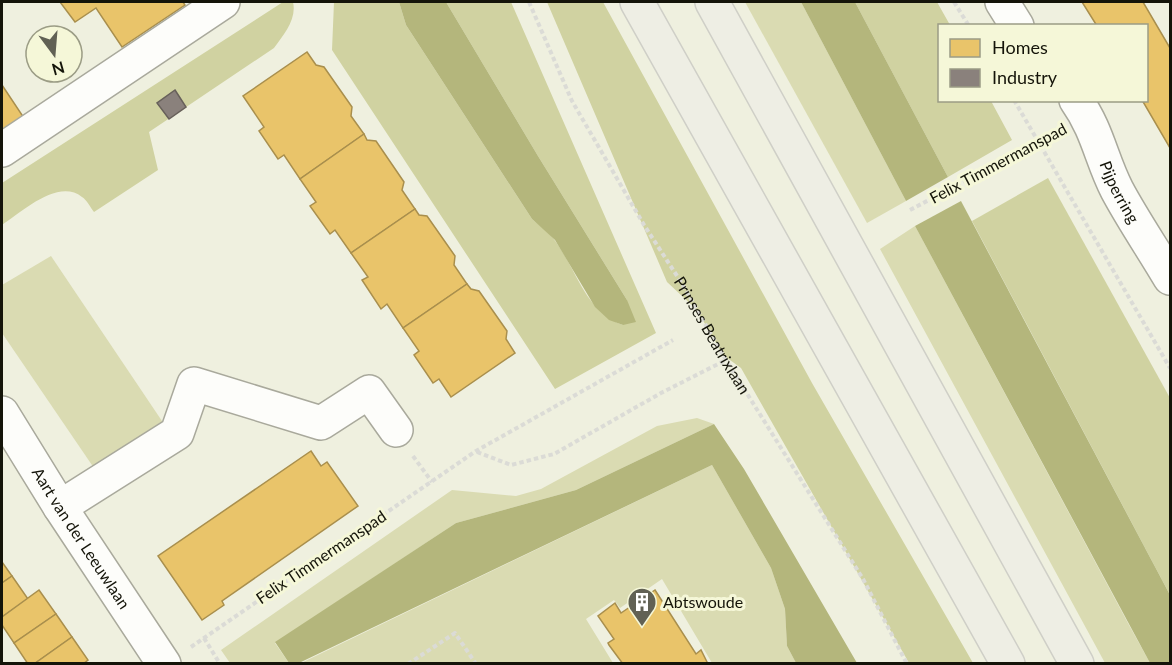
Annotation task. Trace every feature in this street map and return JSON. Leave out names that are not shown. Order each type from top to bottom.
[{"type":"main road","points":[[637,2],[1008,663]]},
{"type":"main road","points":[[712,2],[1077,663]]},
{"type":"street","points":[[2,150],[223,2]]},
{"type":"street","points":[[1002,2],[1016,24]]},
{"type":"street","name":"Pijperring","points":[[1082,108],[1116,188],[1170,278]]},
{"type":"street","points":[[60,507],[177,433],[194,384],[321,423],[369,392],[396,430]]},
{"type":"street","name":"Aart van der Leeuwlaan","points":[[2,415],[60,507],[175,657]]},
{"type":"path","name":"Prinses Beatrixlaan","points":[[529,2],[572,100],[726,360],[863,579],[907,663]]},
{"type":"path","points":[[954,2],[968,24]]},
{"type":"path","points":[[1015,102],[1170,368]]},
{"type":"path","name":"Felix Timmermanspad","points":[[909,210],[1039,141],[1082,108]]},
{"type":"path","name":"Felix Timmermanspad","points":[[175,657],[476,451],[673,340]]},
{"type":"path","points":[[476,451],[511,465],[554,454],[661,393],[726,360]]},
{"type":"path","points":[[408,663],[455,633],[476,663]]},
{"type":"path","points":[[204,638],[220,663]]},
{"type":"shaded area","points":[[283,2],[293,2],[293,14],[289,26],[274,48],[149,132],[158,170],[94,212],[82,197],[72,192],[62,192],[40,199],[2,225],[2,183]]},
{"type":"shaded area","points":[[334,2],[399,2],[406,25],[532,219],[556,242],[591,301],[610,319],[623,325],[627,300],[446,2],[511,2],[656,333],[555,389],[332,50]]},
{"type":"shaded area","points":[[399,2],[446,2],[627,300],[636,322],[623,325],[609,320],[595,307],[555,240],[532,219],[406,25]]},
{"type":"shaded area","points":[[547,2],[603,2],[812,383],[973,663],[909,663],[741,368],[723,355],[697,310],[667,282]]},
{"type":"shaded area","points":[[745,2],[801,2],[906,201],[867,223]]},
{"type":"shaded area","points":[[801,2],[855,2],[948,177],[906,201]]},
{"type":"shaded area","points":[[855,2],[937,2],[949,24],[938,24],[938,102],[992,102],[1012,140],[948,177]]},
{"type":"shaded area","points":[[1048,178],[1170,398],[1170,595],[972,221]]},
{"type":"shaded area","points":[[961,201],[1170,595],[1170,663],[1150,663],[915,226]]},
{"type":"shaded area","points":[[915,226],[1150,663],[1105,663],[880,249]]},
{"type":"shaded area","points":[[51,256],[164,424],[96,471],[2,333],[2,285]]},
{"type":"shaded area","points":[[697,418],[714,424],[576,490],[456,523],[275,643],[289,663],[230,663],[221,650],[452,490],[516,496],[541,489],[657,426]]},
{"type":"shaded area","points":[[714,424],[744,469],[857,663],[796,663],[787,646],[785,609],[771,568],[712,465],[299,663],[289,663],[275,642],[456,523],[576,490]]},
{"type":"shaded area","points":[[712,465],[771,568],[785,609],[787,646],[796,663],[712,663],[662,579],[620,608],[614,600],[586,619],[613,663],[299,664]]},
{"type":"building: Homes","points":[[60,2],[183,2],[185,5],[122,47],[96,8],[75,22]]},
{"type":"building: Homes","points":[[1082,2],[1143,2],[1170,48],[1170,148],[1143,102],[1148,102],[1148,24],[1096,24]]},
{"type":"building: Homes","points":[[307,52],[316,65],[324,67],[352,107],[351,116],[364,134],[300,179],[284,155],[278,159],[259,131],[264,127],[243,96]]},
{"type":"building: Homes","points":[[2,85],[24,118],[2,133]]},
{"type":"building: Homes","points":[[364,134],[367,140],[376,141],[404,182],[402,190],[415,209],[351,253],[335,230],[330,234],[310,206],[316,202],[300,179]]},
{"type":"building: Homes","points":[[415,209],[419,215],[427,216],[455,256],[454,265],[467,284],[403,328],[387,304],[381,309],[362,280],[368,277],[351,253]]},
{"type":"building: Homes","points":[[467,284],[471,289],[479,291],[507,331],[506,339],[515,353],[451,397],[439,379],[433,383],[414,355],[419,351],[403,328]]},
{"type":"building: Homes","points":[[311,451],[321,466],[327,462],[358,506],[222,601],[224,605],[202,620],[158,556]]},
{"type":"building: Homes","points":[[2,562],[12,576],[2,583]]},
{"type":"building: Homes","points":[[12,576],[28,599],[2,617],[2,583]]},
{"type":"building: Homes","points":[[39,590],[56,614],[14,643],[2,625],[2,617]]},
{"type":"building: Homes","name":"Abtswoude","points":[[655,590],[696,654],[701,650],[708,664],[623,664],[609,645],[608,643],[614,639],[598,616],[615,603],[621,613]]},
{"type":"building: Homes","points":[[56,614],[72,637],[34,664],[28,664],[14,643]]},
{"type":"building: Homes","points":[[72,637],[88,660],[83,664],[34,664]]},
{"type":"building: Industry","points":[[175,90],[186,107],[169,119],[157,103]]},
{"type":"place","name":"Abtswoude","points":[[642,628]]}]
